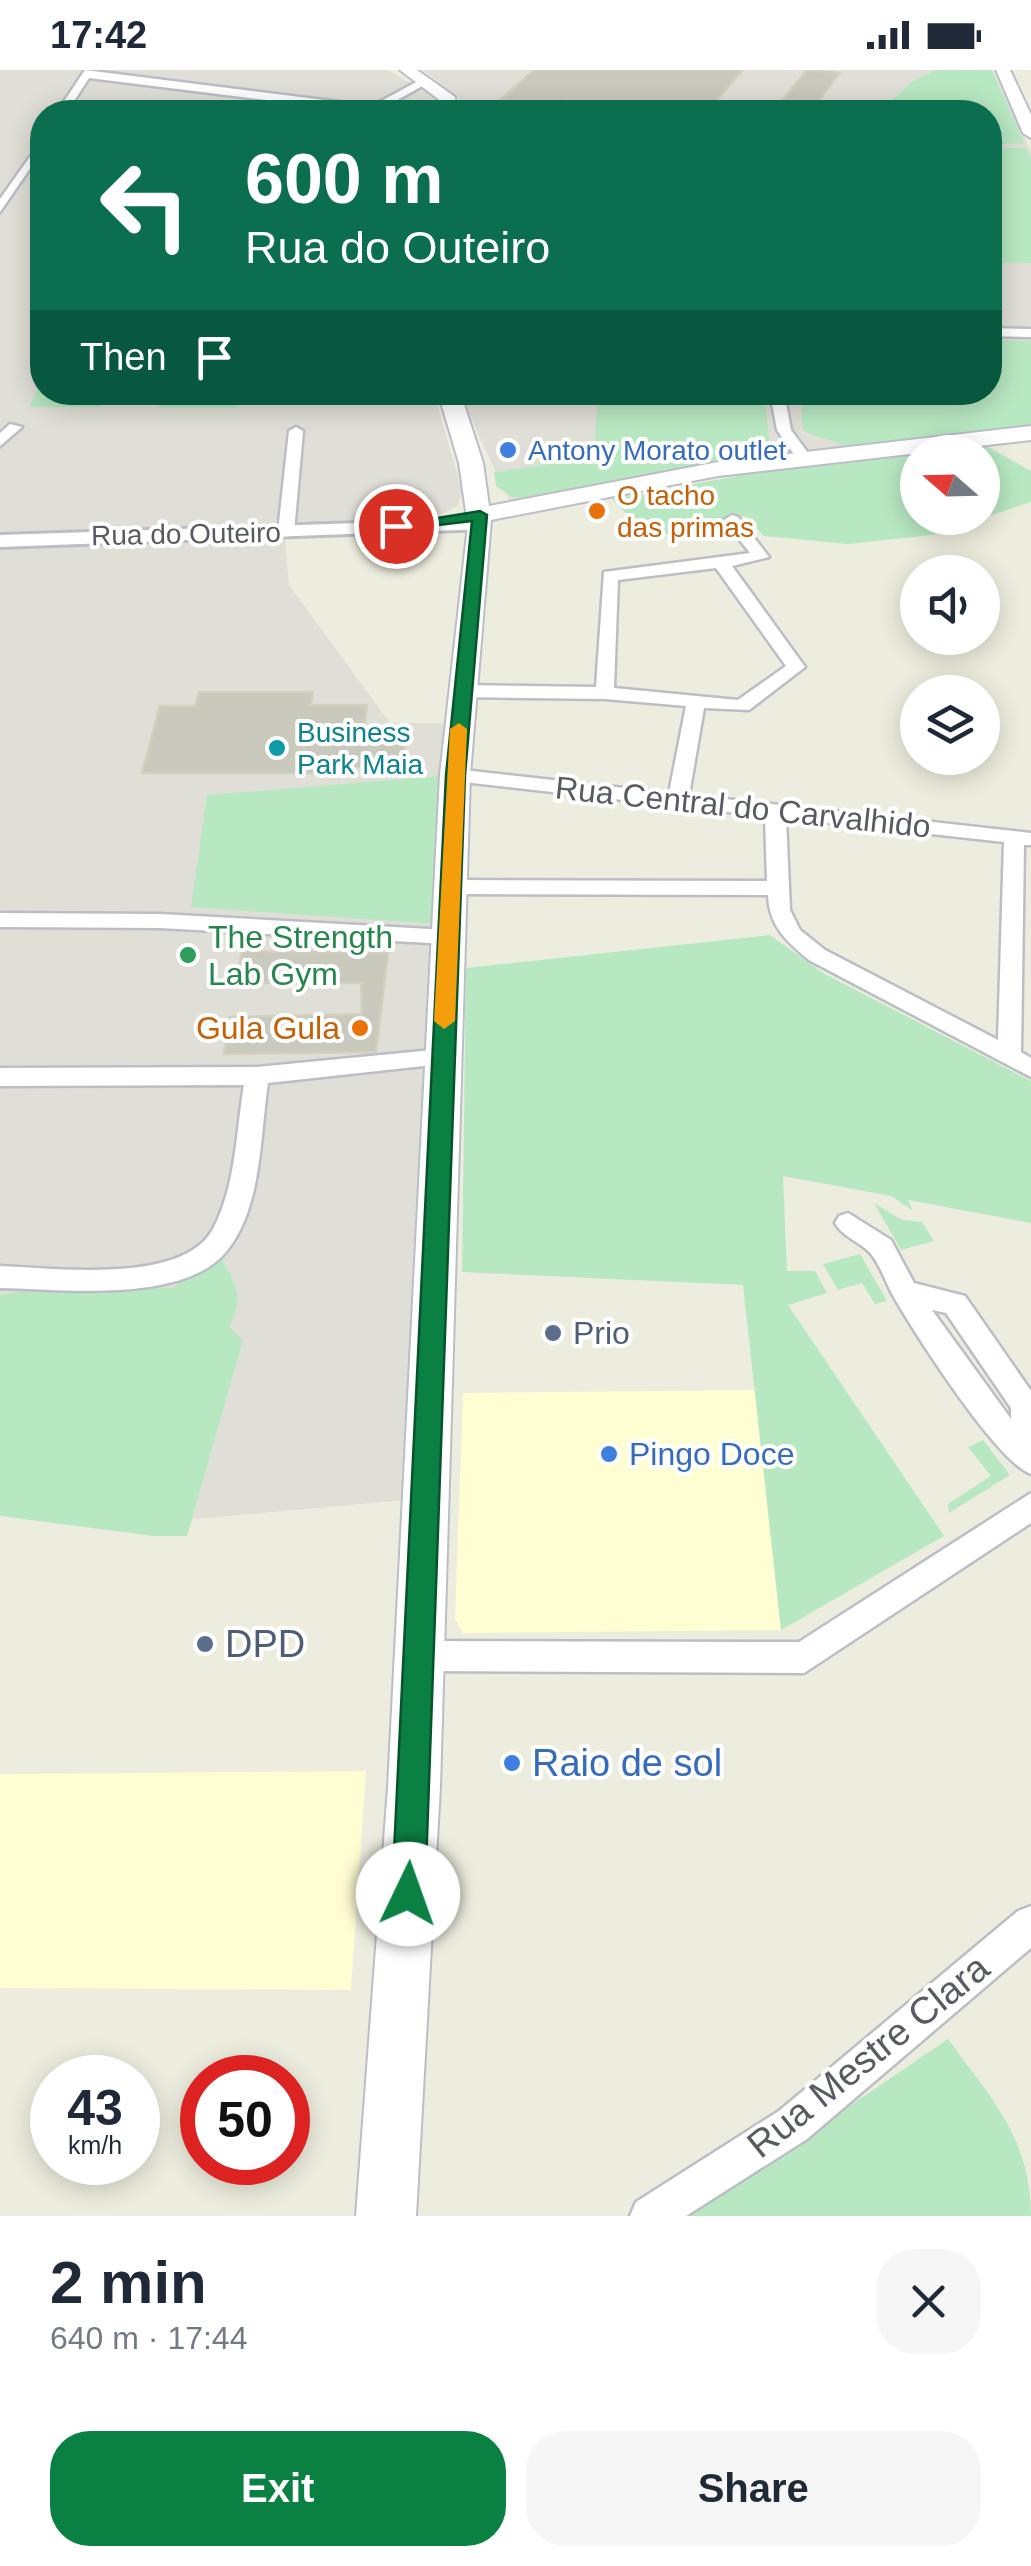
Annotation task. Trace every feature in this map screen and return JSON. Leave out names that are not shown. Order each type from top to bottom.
[{"type":"main road","points":[[1003,70],[1031,133]]},
{"type":"main road","points":[[415,74],[450,100]]},
{"type":"main road","points":[[386,2216],[402,2029],[456,775],[479,512],[452,405]]},
{"type":"main road","points":[[479,512],[802,458],[1031,433]]},
{"type":"main road","points":[[479,512],[553,510],[638,484]]},
{"type":"street","points":[[70,100],[88,73],[289,100]]},
{"type":"street","points":[[384,100],[415,74]]},
{"type":"street","points":[[0,208],[30,162]]},
{"type":"street","points":[[1002,332],[1031,333]]},
{"type":"street","points":[[779,405],[784,430],[802,458]]},
{"type":"street","points":[[0,441],[15,427]]},
{"type":"street","points":[[286,532],[296,431]]},
{"type":"street","name":"Rua do Outeiro","points":[[0,541],[372,530],[479,512]]},
{"type":"street","points":[[605,693],[610,576],[762,557],[732,520]]},
{"type":"street","points":[[461,690],[605,693],[742,706],[796,668],[721,563]]},
{"type":"street","points":[[678,798],[696,701]]},
{"type":"street","name":"Rua Central do Carvalhido","points":[[456,775],[1022,839]]},
{"type":"street","points":[[776,810],[779,910],[791,934],[817,954],[1031,1068]]},
{"type":"street","points":[[1009,1056],[1022,839]]},
{"type":"street","points":[[451,886],[779,888]]},
{"type":"street","points":[[0,920],[160,921],[448,936]]},
{"type":"street","points":[[0,1077],[256,1076],[443,1057]]},
{"type":"street","points":[[0,1277],[162,1276],[202,1257],[219,1244],[234,1206],[256,1076]]},
{"type":"street","points":[[848,1223],[882,1247],[904,1292],[996,1423],[1028,1457]]},
{"type":"street","points":[[420,1656],[804,1658],[1031,1506]]},
{"type":"street","name":"Rua Mestre Clara","points":[[650,2216],[793,2125],[1027,1937]]},
{"type":"shaded area","points":[[0,70],[387,70],[436,97],[30,100],[30,405],[437,405],[462,491],[458,505],[444,513],[374,523],[0,535]]},
{"type":"shaded area","points":[[423,70],[992,70],[1031,151],[1031,436],[1000,440],[1000,435],[900,435],[900,452],[509,500],[465,405],[1002,405],[1002,100],[459,98]]},
{"type":"shaded area","points":[[285,539],[289,585],[390,723],[444,723],[406,1500],[184,1520],[0,1502],[0,548]]},
{"type":"shaded area","points":[[755,1390],[781,1630],[463,1633],[455,1619],[463,1393]]},
{"type":"shaded area","points":[[366,1771],[351,1990],[0,1988],[0,1774]]},
{"type":"green space","points":[[936,70],[992,70],[1024,143],[1002,144],[1002,100],[892,100],[913,81]]},
{"type":"green space","points":[[1002,148],[1026,148],[1031,157],[1031,263],[1002,263]]},
{"type":"green space","points":[[1002,340],[1031,341],[1031,426],[951,435],[900,435],[900,441],[845,447],[803,429],[801,405],[1002,405]]},
{"type":"green space","points":[[30,405],[101,405],[100,407]]},
{"type":"green space","points":[[160,405],[239,405],[238,408],[158,408]]},
{"type":"green space","points":[[598,405],[765,405],[771,454],[537,499],[512,497],[496,486],[494,472],[593,458]]},
{"type":"green space","points":[[900,453],[900,535],[932,535],[848,544],[764,536],[745,516],[650,538],[612,499],[802,464]]},
{"type":"green space","points":[[1000,454],[1031,471],[1031,502],[1000,512]]},
{"type":"green space","points":[[442,776],[435,924],[191,907],[207,795]]},
{"type":"green space","points":[[770,935],[823,973],[1031,1081],[1031,1223],[908,1200],[913,1211],[891,1196],[783,1176],[787,1271],[815,1271],[827,1293],[788,1305],[944,1536],[781,1630],[743,1285],[462,1272],[466,968]]},
{"type":"green space","points":[[874,1203],[902,1220],[922,1222],[934,1241],[901,1250]]},
{"type":"green space","points":[[219,1254],[238,1298],[229,1327],[243,1340],[187,1536],[153,1536],[0,1516],[0,1295],[56,1285],[172,1288]]},
{"type":"green space","points":[[860,1254],[887,1301],[875,1304],[862,1283],[838,1290],[823,1264]]},
{"type":"green space","points":[[983,1440],[1010,1475],[949,1513],[948,1504],[991,1476],[968,1447]]},
{"type":"green space","points":[[948,2039],[993,2101],[1016,2142],[1024,2164],[1031,2216],[688,2216]]},
{"type":"building","points":[[534,70],[743,70],[717,100],[500,100]]},
{"type":"building","points":[[807,70],[839,73],[819,100],[782,100]]},
{"type":"building","name":"Business Park Maia","points":[[199,692],[313,692],[311,705],[367,705],[364,730],[407,730],[403,767],[317,767],[316,773],[142,773],[160,706],[195,706]]},
{"type":"building","points":[[242,951],[388,953],[376,1052],[224,1054],[230,1017],[362,1014],[361,983],[236,983]]},
{"type":"slow traffic","points":[[444,1021],[459,729]]},
{"type":"place","name":"Antony Morato outlet","points":[[508,450]]},
{"type":"place","name":"O tacho das primas","points":[[597,511]]},
{"type":"place","name":"Business Park Maia","points":[[277,748]]},
{"type":"place","name":"The Strength Lab Gym","points":[[188,955]]},
{"type":"place","name":"Gula Gula","points":[[360,1028]]},
{"type":"place","name":"Prio","points":[[553,1333]]},
{"type":"place","name":"Pingo Doce","points":[[609,1454]]},
{"type":"place","name":"DPD","points":[[205,1644]]},
{"type":"place","name":"Raio de sol","points":[[512,1763]]},
{"type":"route","points":[[396,526],[480,515],[456,775],[408,1894]]}]
